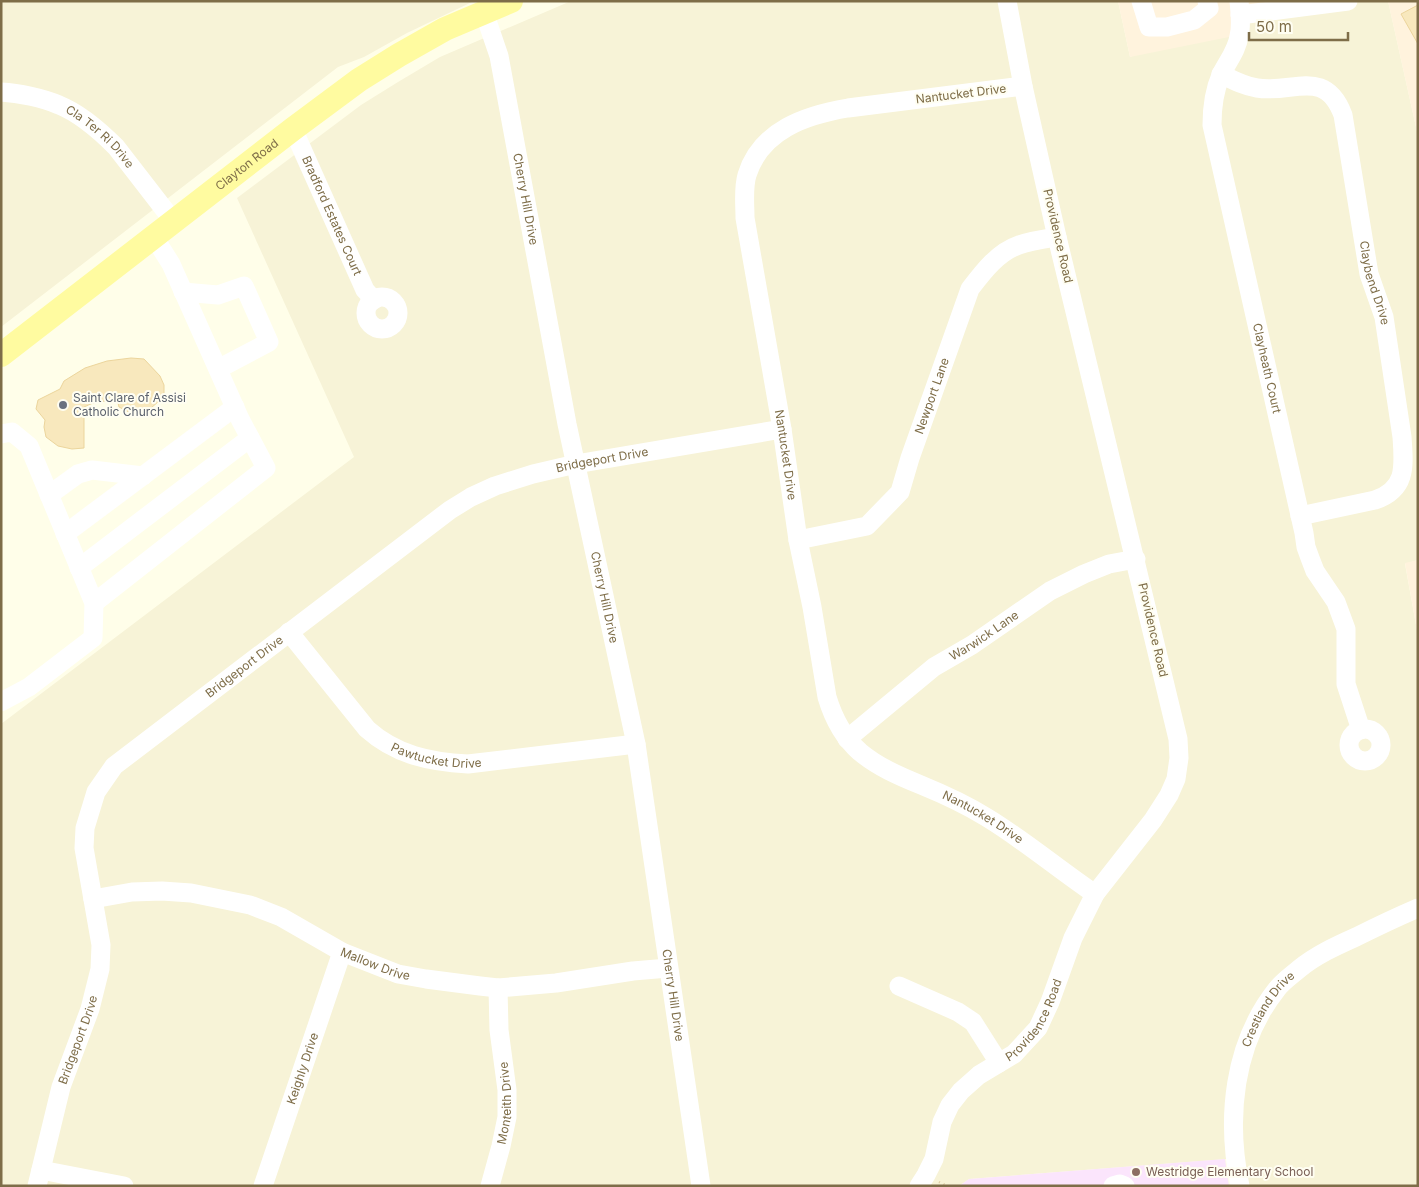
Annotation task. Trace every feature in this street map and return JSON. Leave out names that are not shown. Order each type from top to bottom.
[{"type":"main road","name":"Clayton Road","points":[[1,354],[359,80],[399,54],[445,29],[511,1]]},
{"type":"street","name":"Providence Road","points":[[919,1186],[934,1160],[942,1122],[950,1105],[960,1091],[979,1075],[1014,1054],[1038,1028],[1050,1002],[1073,938],[1095,894],[1153,820],[1169,795],[1176,780],[1179,758],[1178,739],[1136,559],[1057,237],[1023,86],[1007,1]]},
{"type":"street","points":[[1141,1],[1149,27],[1167,27],[1194,20],[1209,8],[1207,1]]},
{"type":"street","points":[[1240,8],[1348,1]]},
{"type":"street","name":"Clayheath Court","points":[[1240,8],[1240,36],[1235,51],[1222,74],[1215,92],[1212,125],[1310,558],[1336,602],[1346,629],[1346,684],[1361,730]]},
{"type":"street","name":"Cherry Hill Drive","points":[[484,12],[499,56],[567,424],[636,744],[701,1186]]},
{"type":"street","name":"Claybend Drive","points":[[1222,74],[1242,84],[1271,90],[1308,85],[1318,86],[1329,92],[1339,103],[1343,114],[1369,274],[1384,317],[1404,452],[1400,480],[1396,488],[1385,497],[1300,516]]},
{"type":"street","name":"Nantucket Drive","points":[[1023,86],[823,112],[779,132],[764,144],[746,176],[744,195],[745,218],[782,429],[798,540],[831,710],[847,739],[876,764],[962,803],[1038,852],[1095,894]]},
{"type":"street","name":"Cla Ter Ri Drive","points":[[1,92],[33,97],[59,105],[100,132],[116,147],[174,222]]},
{"type":"street","name":"Bradford Estates Court","points":[[294,129],[365,290],[374,300]]},
{"type":"street","points":[[94,603],[266,468],[237,413],[171,264],[154,237]]},
{"type":"street","name":"Newport Lane","points":[[798,540],[867,526],[900,492],[910,458],[970,289],[984,271],[1001,256],[1017,246],[1057,237]]},
{"type":"street","points":[[183,292],[218,295],[244,286],[269,342],[218,369]]},
{"type":"street","points":[[65,534],[143,476],[237,413]]},
{"type":"street","name":"Bridgeport Drive","points":[[39,1178],[61,1087],[90,1009],[100,969],[101,945],[84,848],[85,828],[96,792],[114,766],[450,510],[471,497],[495,486],[533,474],[576,464],[782,429]]},
{"type":"street","points":[[1,434],[12,432],[28,446],[94,603],[93,638],[29,687],[1,702]]},
{"type":"street","points":[[79,568],[250,438]]},
{"type":"street","points":[[49,495],[78,474],[92,470],[143,476]]},
{"type":"street","name":"Warwick Lane","points":[[847,739],[934,667],[972,645],[1050,591],[1109,564],[1136,559]]},
{"type":"street","name":"Pawtucket Drive","points":[[289,632],[367,729],[378,740],[411,755],[446,763],[468,764],[636,744]]},
{"type":"street","name":"Mallow Drive","points":[[94,899],[132,892],[162,891],[190,893],[250,905],[281,917],[342,952],[398,974],[498,988],[556,983],[633,971],[668,968]]},
{"type":"street","name":"Crestland Drive","points":[[1240,1186],[1237,1173],[1233,1113],[1238,1072],[1248,1039],[1261,1012],[1278,988],[1300,968],[1326,952],[1418,908]]},
{"type":"street","name":"Keighly Drive","points":[[263,1186],[342,952]]},
{"type":"street","points":[[899,986],[958,1012],[973,1022],[999,1063]]},
{"type":"street","name":"Monteith Drive","points":[[490,1186],[507,1117],[507,1090],[500,1030],[498,988]]},
{"type":"street","points":[[39,1178],[124,1186]]},
{"type":"street","points":[[1113,1186],[1120,1184],[1125,1186]]},
{"type":"shaded area","points":[[1,1],[474,1],[407,33],[364,57],[338,67],[1,327]]},
{"type":"shaded area","points":[[571,1],[1118,1],[1130,57],[1256,5],[1289,1],[1388,1],[1418,136],[1418,560],[1405,564],[1418,636],[1418,1186],[1245,1186],[1240,1158],[969,1179],[959,1186],[1,1186],[1,724],[354,457],[237,198],[361,105],[440,57]]},
{"type":"shaded area","points":[[1118,1],[1289,1],[1256,5],[1229,37],[1130,57]]},
{"type":"shaded area","points":[[1388,1],[1418,1],[1418,136]]},
{"type":"shaded area","points":[[1418,560],[1418,636],[1405,563]]},
{"type":"shaded area","name":"Westridge Elementary School","points":[[1225,1159],[1229,1186],[959,1186],[969,1179]]},
{"type":"building","points":[[1418,5],[1418,44],[1401,14]]},
{"type":"building","name":"Saint Clare of Assisi Catholic Church","points":[[131,358],[144,359],[160,376],[164,385],[164,394],[159,401],[151,408],[129,412],[119,407],[117,399],[93,403],[84,407],[84,448],[72,449],[58,446],[46,437],[45,420],[36,409],[38,400],[60,389],[64,381],[85,368],[107,361]]},
{"type":"place","name":"Saint Clare of Assisi Catholic Church","points":[[63,405]]},
{"type":"place","name":"Westridge Elementary School","points":[[1136,1172]]}]
